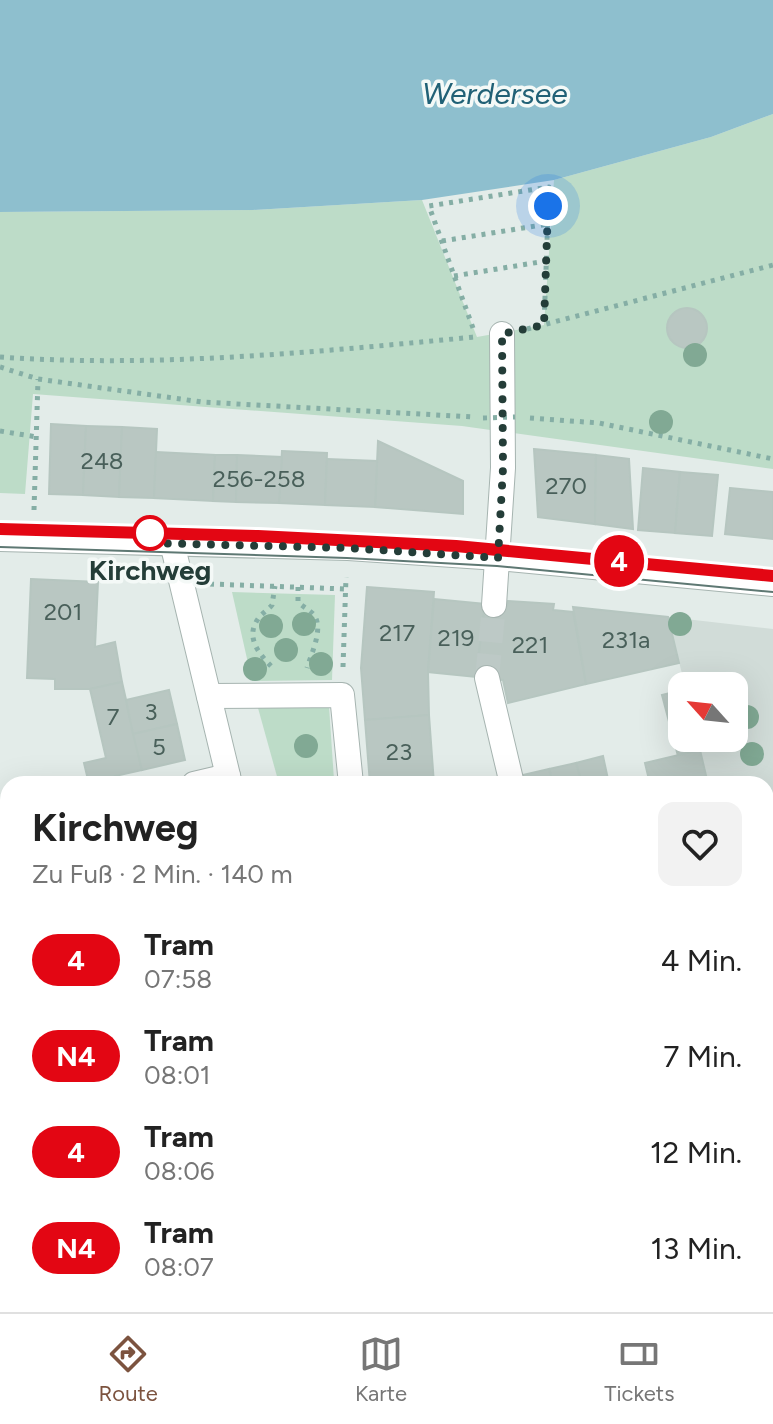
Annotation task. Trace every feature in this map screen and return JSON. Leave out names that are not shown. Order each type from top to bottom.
[{"type":"street","points":[[494,605],[503,468],[502,334]]},
{"type":"street","points":[[0,539],[348,548],[498,558],[773,584]]},
{"type":"street","points":[[172,543],[228,776]]},
{"type":"street","points":[[487,678],[510,776]]},
{"type":"street","points":[[209,696],[342,695],[350,776]]},
{"type":"path","points":[[0,357],[60,361],[262,357],[476,337],[429,206],[549,187],[544,325]]},
{"type":"path","points":[[442,241],[548,224]]},
{"type":"path","points":[[454,276],[546,261]]},
{"type":"path","points":[[502,334],[773,265]]},
{"type":"path","points":[[0,367],[38,379],[202,402],[599,423],[773,459]]},
{"type":"path","points":[[33,540],[38,379]]},
{"type":"path","points":[[0,431],[37,437]]},
{"type":"path","points":[[342,695],[348,548]]},
{"type":"path","points":[[182,583],[345,589]]},
{"type":"path","points":[[275,586],[272,605],[258,617],[253,635],[256,652],[278,673]]},
{"type":"path","points":[[298,587],[298,602],[312,612],[317,621],[316,640],[302,675]]},
{"type":"shaded area","points":[[668,617],[773,629],[773,776],[706,776],[700,752],[748,752],[748,672],[682,672]]},
{"type":"green space","points":[[773,114],[773,469],[462,426],[33,394],[25,494],[0,493],[0,212],[253,210],[422,200],[477,337],[544,325],[554,180],[711,137]]},
{"type":"green space","points":[[232,592],[335,595],[332,680],[252,681]]},
{"type":"green space","points":[[329,706],[334,776],[277,776],[258,708]]},
{"type":"water","name":"Werdersee","points":[[0,0],[773,0],[773,114],[711,137],[554,180],[422,200],[253,210],[0,212]]},
{"type":"building","points":[[687,308],[701,314],[707,328],[701,342],[687,348],[673,342],[667,328],[673,314]]},
{"type":"building","points":[[51,424],[86,426],[83,495],[49,494]]},
{"type":"building","points":[[86,426],[122,427],[119,497],[83,495]]},
{"type":"building","points":[[122,427],[157,429],[154,498],[119,497]]},
{"type":"building","points":[[378,441],[463,481],[463,514],[375,507]]},
{"type":"building","points":[[534,449],[596,455],[595,524],[538,517]]},
{"type":"building","points":[[282,451],[327,453],[325,505],[279,503]]},
{"type":"building","points":[[156,452],[215,455],[213,501],[154,498]]},
{"type":"building","points":[[215,455],[237,455],[236,502],[213,501]]},
{"type":"building","points":[[237,455],[282,457],[279,503],[236,502]]},
{"type":"building","points":[[596,455],[629,459],[633,529],[595,524]]},
{"type":"building","points":[[327,459],[377,461],[375,507],[325,505]]},
{"type":"building","points":[[643,468],[680,472],[675,533],[638,530]]},
{"type":"building","points":[[680,472],[718,475],[712,536],[675,533]]},
{"type":"building","points":[[730,488],[773,492],[773,539],[725,534]]},
{"type":"building","points":[[31,579],[98,582],[95,647],[115,642],[122,682],[90,689],[55,689],[55,679],[27,678]]},
{"type":"building","points":[[367,587],[434,592],[428,672],[429,715],[365,720],[361,668]]},
{"type":"building","points":[[434,599],[485,604],[476,677],[428,672]]},
{"type":"building","points":[[508,601],[554,604],[553,610],[573,612],[586,684],[508,703],[503,680],[476,677],[485,604],[507,606]]},
{"type":"building","points":[[573,607],[668,617],[679,663],[586,684]]},
{"type":"building","points":[[122,682],[142,770],[115,776],[87,776],[84,763],[106,758],[90,689]]},
{"type":"building","points":[[169,690],[177,724],[133,734],[126,700]]},
{"type":"building","points":[[668,694],[668,718],[662,695]]},
{"type":"building","points":[[429,715],[433,776],[369,776],[365,720]]},
{"type":"building","points":[[177,724],[185,760],[142,770],[133,734]]},
{"type":"building","points":[[700,752],[706,776],[648,776],[645,763]]},
{"type":"building","points":[[603,756],[607,776],[580,776],[576,763]]},
{"type":"building","points":[[576,763],[580,776],[551,776],[549,769]]},
{"type":"building","points":[[549,769],[551,776],[523,776]]},
{"type":"tunnel","points":[[487,678],[494,605]]},
{"type":"tram line","points":[[0,529],[258,536],[456,546],[773,576]]},
{"type":"tram line","name":"4","points":[[0,529],[258,536],[456,546],[773,576]]},
{"type":"tram line","points":[[0,547],[497,566],[773,592]]},
{"type":"place","name":"Kirchweg","points":[[150,533]]},
{"type":"route","points":[[150,533],[149,543],[348,548],[498,558],[503,468],[502,334],[544,325],[548,206]]}]
